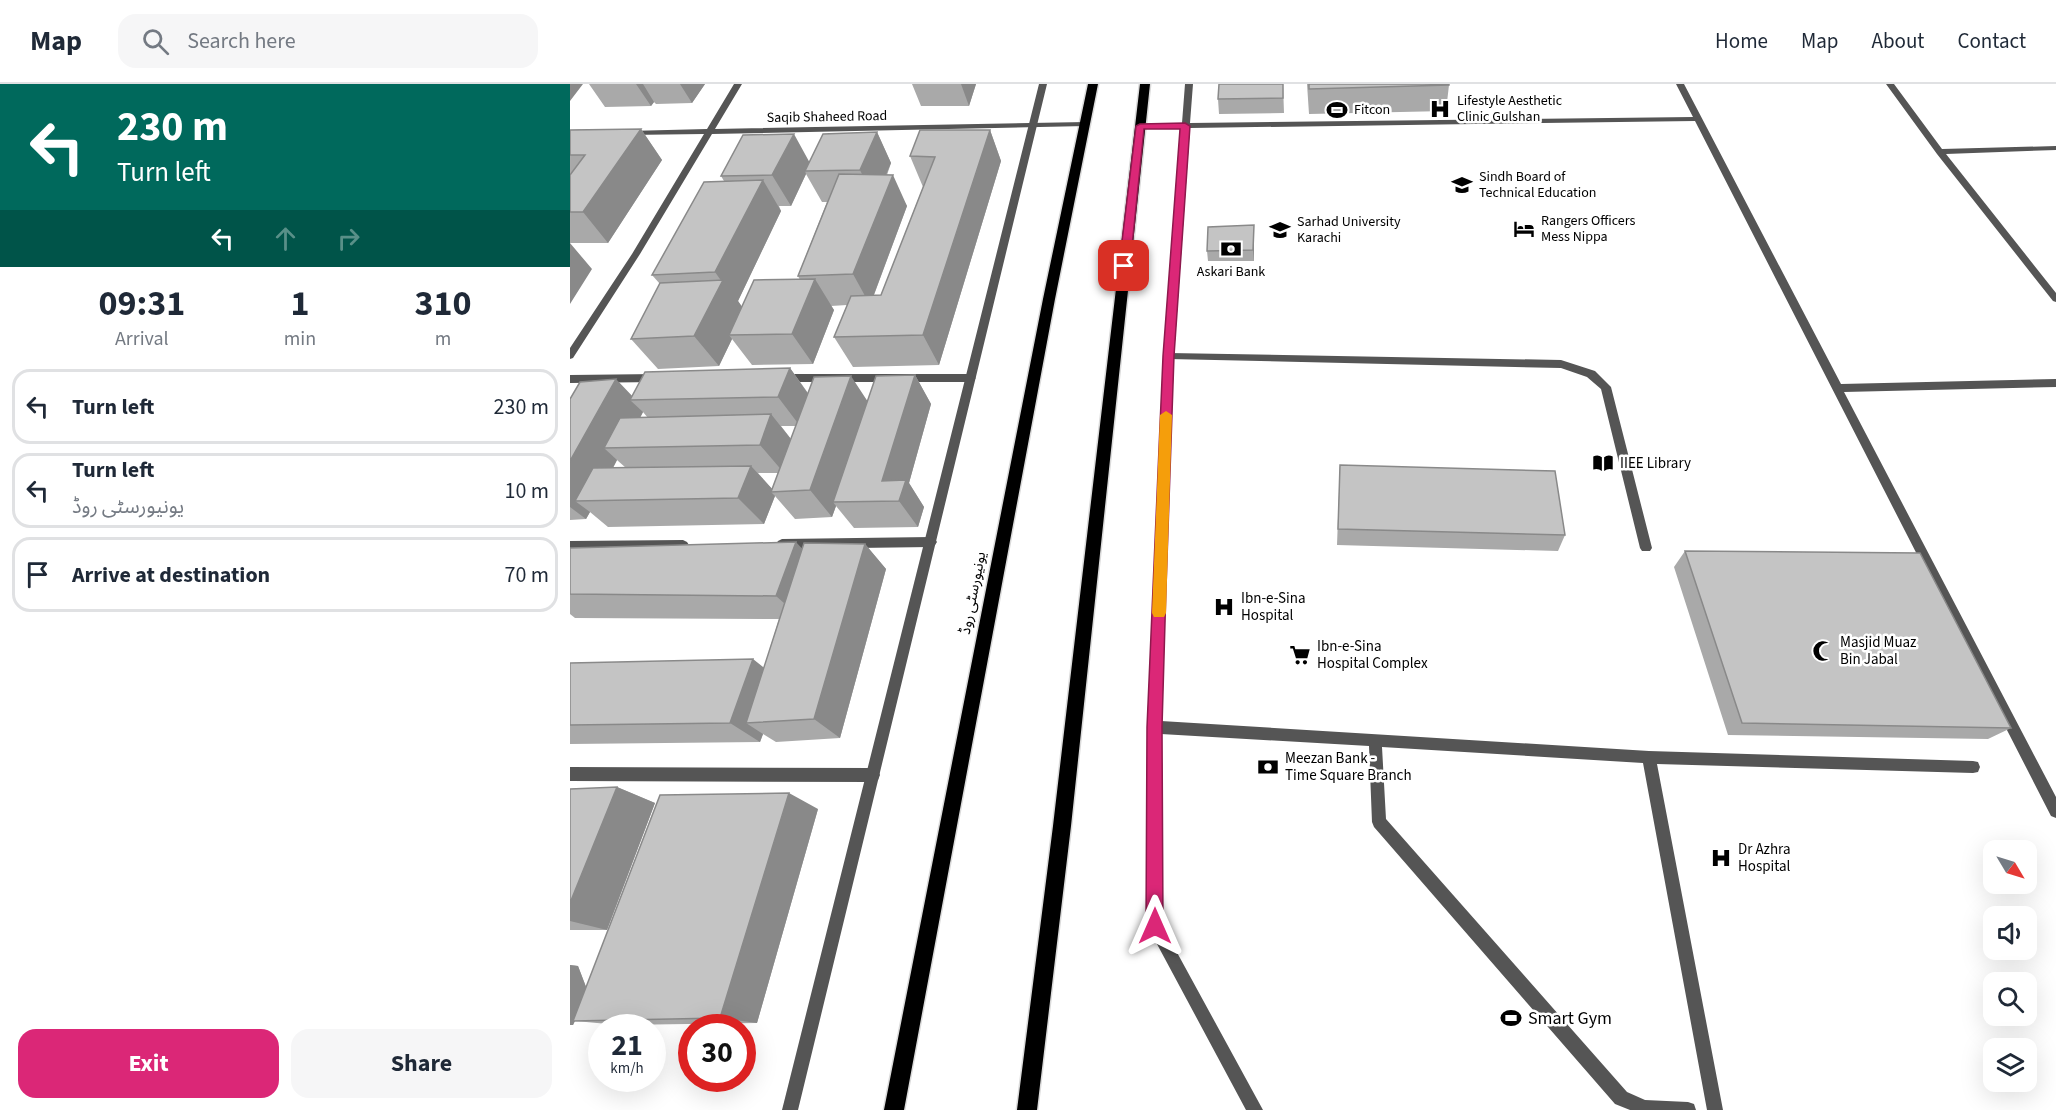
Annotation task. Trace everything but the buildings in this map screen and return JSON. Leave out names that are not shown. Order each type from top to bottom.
[{"type":"main road","name":"یونیورسٹی روڈ","points":[[894,1110],[1048,299],[1093,84]]},
{"type":"main road","points":[[1027,1110],[1062,826],[1145,84]]},
{"type":"street","points":[[570,356],[636,254],[738,84]]},
{"type":"street","points":[[790,1110],[1043,84]]},
{"type":"street","points":[[1189,84],[1168,356],[1154,727],[1155,926],[1255,1110]]},
{"type":"street","points":[[1680,84],[2056,811]]},
{"type":"street","points":[[1890,84],[1940,152],[2056,299]]},
{"type":"street","points":[[1140,126],[1698,119]]},
{"type":"street","name":"Saqib Shaheed Road","points":[[616,133],[1086,124]]},
{"type":"street","points":[[1940,152],[2056,148]]},
{"type":"street","points":[[1168,356],[1561,364],[1591,374],[1606,387],[1646,548]]},
{"type":"street","points":[[570,379],[664,378]]},
{"type":"street","points":[[771,378],[971,378]]},
{"type":"street","points":[[1839,388],[2056,383]]},
{"type":"street","points":[[768,544],[931,542]]},
{"type":"street","points":[[570,546],[698,545]]},
{"type":"street","points":[[1154,727],[1649,757],[1973,767]]},
{"type":"street","points":[[1375,740],[1379,822],[1622,1098],[1645,1108],[1688,1110]]},
{"type":"street","points":[[1649,757],[1715,1110]]},
{"type":"street","points":[[570,774],[873,775]]},
{"type":"slow traffic","points":[[1159,613],[1166,415]]},
{"type":"place","name":"Lifestyle Aesthetic Clinic Gulshan","points":[[1440,109]]},
{"type":"place","name":"Fitcon","points":[[1337,110]]},
{"type":"place","name":"Sindh Board of Technical Education","points":[[1462,185]]},
{"type":"place","name":"Rangers Officers Mess Nippa","points":[[1524,229]]},
{"type":"place","name":"Sarhad University Karachi","points":[[1280,230]]},
{"type":"place","name":"Askari Bank","points":[[1231,249]]},
{"type":"place","name":"IIEE Library","points":[[1603,463]]},
{"type":"place","name":"Ibn-e-Sina Hospital","points":[[1224,607]]},
{"type":"place","name":"Masjid Muaz Bin Jabal","points":[[1823,651]]},
{"type":"place","name":"Ibn-e-Sina Hospital Complex","points":[[1300,655]]},
{"type":"place","name":"Meezan Bank - Time Square Branch","points":[[1268,767]]},
{"type":"place","name":"Dr Azhra Hospital","points":[[1721,858]]},
{"type":"place","name":"Smart Gym","points":[[1511,1018]]},
{"type":"route","points":[[1124,266],[1140,126],[1185,126],[1168,356],[1154,727],[1155,926]]}]
